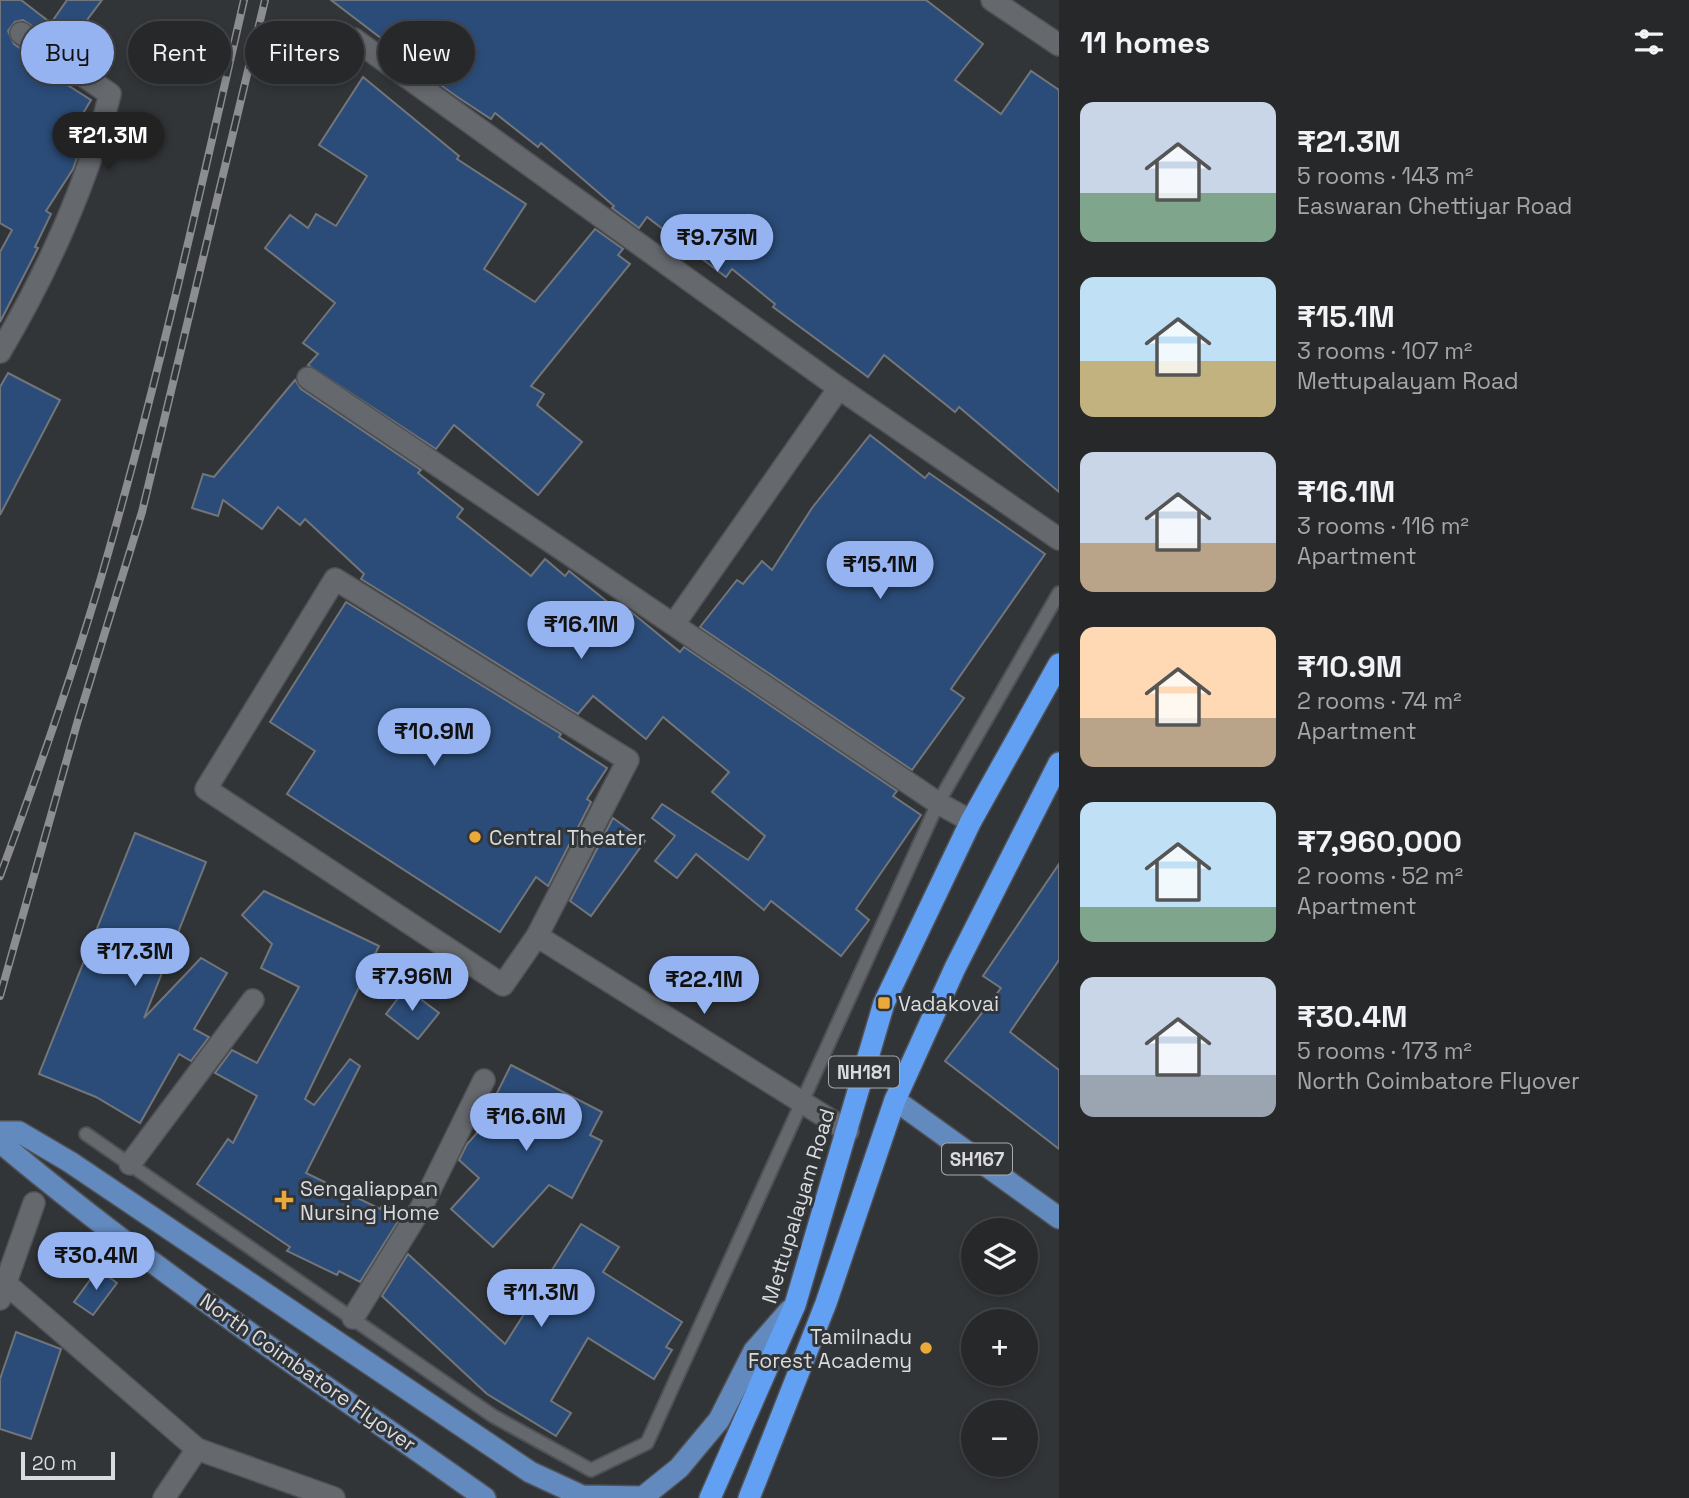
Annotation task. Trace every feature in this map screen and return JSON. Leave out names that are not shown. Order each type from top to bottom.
[{"type":"highway","name":"Mettupalayam Road","points":[[710,1498],[795,1304],[884,1003],[971,821],[1059,664]]},
{"type":"highway","name":"NH181","points":[[749,1498],[826,1303],[895,1100],[1006,863],[1059,763]]},
{"type":"main road","name":"SH167","points":[[895,1100],[1059,1218]]},
{"type":"main road","points":[[0,1132],[19,1132],[70,1162],[530,1472],[582,1496],[643,1497],[679,1468],[719,1420],[754,1351],[795,1304]]},
{"type":"main road","name":"North Coimbatore Flyover","points":[[0,1142],[48,1182],[163,1268],[469,1490],[485,1498]]},
{"type":"street","points":[[992,0],[1059,46]]},
{"type":"street","points":[[0,352],[29,304],[93,153],[110,94],[20,33]]},
{"type":"street","points":[[364,46],[839,388],[1059,539]]},
{"type":"street","points":[[308,378],[938,803],[971,821]]},
{"type":"street","points":[[674,624],[839,388]]},
{"type":"street","points":[[335,579],[628,760],[537,936],[503,985],[206,789],[335,579]]},
{"type":"street","points":[[537,936],[848,1131]]},
{"type":"street","points":[[130,1164],[253,1000]]},
{"type":"street","points":[[353,1318],[421,1208],[484,1080]]},
{"type":"street","points":[[34,1203],[3,1291],[197,1449],[334,1498]]},
{"type":"street","points":[[164,1498],[197,1449]]},
{"type":"lane","points":[[86,1134],[493,1416],[591,1470],[647,1443],[938,803],[1059,593]]},
{"type":"building","points":[[0,0],[21,0],[48,21],[23,20],[15,22],[8,31],[14,44],[21,49],[21,84],[66,84],[91,100],[76,125],[86,131],[73,169],[46,211],[51,214],[35,247],[38,248],[0,322],[0,252],[12,230],[0,223]]},
{"type":"building","points":[[67,0],[102,0],[86,21],[52,21]]},
{"type":"building","points":[[331,0],[926,0],[983,44],[955,80],[1001,114],[1031,71],[1059,90],[1059,492],[959,407],[955,412],[884,355],[868,377],[773,307],[775,304],[732,269],[726,277],[647,217],[639,228],[612,208],[614,206],[541,143],[538,147],[495,113],[491,119],[439,84],[475,84],[475,21],[378,21],[378,36],[364,25],[364,21],[358,21]]},
{"type":"building","points":[[364,78],[459,156],[457,159],[526,204],[484,269],[535,302],[595,229],[623,249],[618,255],[630,264],[531,386],[544,394],[537,405],[582,442],[538,495],[454,425],[436,449],[308,365],[318,354],[303,343],[335,303],[265,248],[290,215],[308,228],[316,214],[336,226],[367,176],[319,145],[358,84],[364,84]]},
{"type":"building","points":[[8,373],[60,400],[0,515],[0,387]]},
{"type":"building","points":[[295,380],[301,389],[421,470],[418,473],[463,509],[457,517],[531,576],[545,559],[565,576],[569,571],[625,616],[630,611],[680,652],[684,647],[897,791],[893,796],[921,815],[856,909],[869,920],[841,956],[771,901],[764,910],[696,854],[677,878],[655,861],[675,836],[652,818],[662,804],[748,860],[765,836],[712,792],[729,772],[663,717],[646,739],[593,696],[578,714],[361,579],[364,574],[305,519],[300,525],[278,507],[262,529],[223,500],[218,516],[192,508],[203,474],[214,477]]},
{"type":"building","points":[[870,435],[925,478],[929,473],[1045,554],[951,689],[964,698],[912,770],[700,627],[737,580],[743,584],[762,561],[772,570],[812,508]]},
{"type":"building","points":[[346,602],[561,734],[559,737],[607,768],[587,799],[591,802],[548,886],[536,877],[500,932],[287,794],[315,751],[270,722]]},
{"type":"building","points":[[613,818],[645,841],[591,916],[570,901]]},
{"type":"building","points":[[135,833],[206,862],[144,1018],[201,958],[227,973],[194,1029],[209,1037],[191,1061],[179,1054],[140,1123],[96,1097],[39,1074]]},
{"type":"building","points":[[1059,864],[1059,960],[1010,1032],[1059,1070],[1059,1149],[945,1061],[1001,988],[983,976]]},
{"type":"building","points":[[264,891],[379,946],[305,1099],[314,1105],[350,1059],[360,1066],[306,1173],[380,1209],[383,1204],[402,1215],[360,1282],[339,1271],[337,1275],[287,1251],[290,1247],[197,1184],[228,1139],[233,1143],[257,1096],[215,1073],[232,1050],[257,1063],[299,987],[261,968],[272,944],[242,915]]},
{"type":"building","points":[[406,988],[439,1013],[418,1039],[386,1014]]},
{"type":"building","points":[[511,1065],[602,1112],[590,1135],[602,1141],[572,1198],[549,1185],[493,1247],[451,1209],[479,1178],[459,1160],[467,1144],[506,1101],[496,1095]]},
{"type":"building","points":[[581,1224],[619,1247],[603,1272],[682,1322],[666,1347],[672,1350],[654,1379],[588,1338],[551,1401],[571,1413],[556,1436],[487,1394],[382,1296],[408,1254],[505,1344]]},
{"type":"building","points":[[98,1269],[117,1283],[93,1315],[74,1302]]},
{"type":"building","points":[[16,1332],[61,1349],[31,1439],[0,1429],[0,1379]]},
{"type":"railway","points":[[0,876],[85,632],[128,482],[197,207],[244,0]]},
{"type":"railway","points":[[0,996],[78,720],[142,512],[265,0]]},
{"type":"place","name":"Central Theater","points":[[475,837]]},
{"type":"place","name":"Vadakovai","points":[[884,1003]]},
{"type":"place","name":"Sengaliappan Nursing Home","points":[[284,1200]]},
{"type":"place","name":"Tamilnadu Forest Academy","points":[[926,1348]]}]
